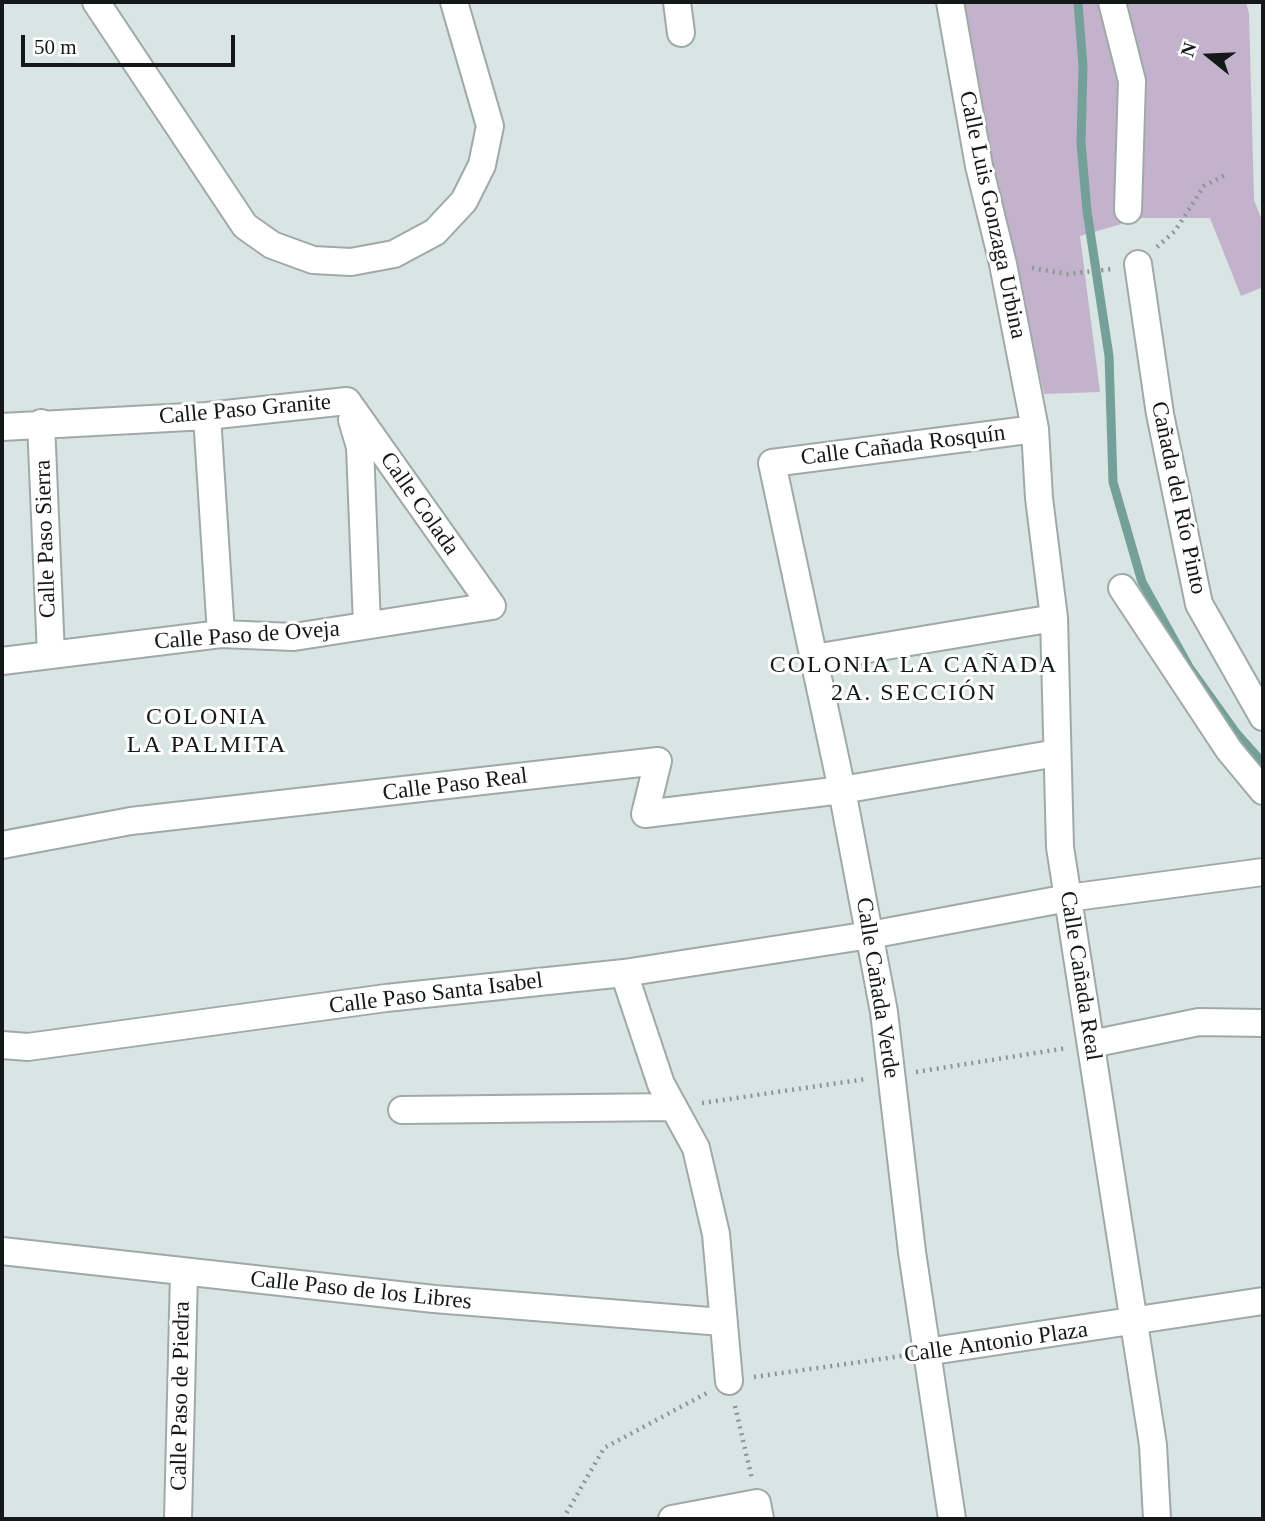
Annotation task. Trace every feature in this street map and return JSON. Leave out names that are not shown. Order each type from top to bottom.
[{"type":"street","points":[[96,2],[245,226],[272,245],[313,260],[351,262],[394,254],[435,232],[464,201],[482,165],[490,126],[454,2]]},
{"type":"street","points":[[677,2],[681,33]]},
{"type":"street","name":"Calle Luis Gonzaga Urbina","points":[[950,2],[979,166],[1003,264],[1035,429]]},
{"type":"street","points":[[1112,2],[1132,81],[1128,211]]},
{"type":"street","name":"Cañada del Río Pinto","points":[[1138,264],[1160,414],[1199,604],[1263,717]]},
{"type":"street","name":"Calle Paso Granite","points":[[2,427],[206,416],[347,401],[360,447],[368,625]]},
{"type":"street","name":"Calle Colada","points":[[347,401],[492,606]]},
{"type":"street","points":[[206,416],[221,634]]},
{"type":"street","name":"Calle Paso Sierra","points":[[41,423],[51,655]]},
{"type":"street","name":"Calle Cañada Rosquín","points":[[772,463],[1035,429]]},
{"type":"street","name":"Calle Cañada Real","points":[[1035,429],[1039,498],[1054,618],[1060,847],[1153,1444],[1157,1519]]},
{"type":"street","name":"Calle Cañada Verde","points":[[772,463],[870,935],[926,1352],[952,1519]]},
{"type":"street","points":[[1122,588],[1229,750],[1263,791]]},
{"type":"street","name":"Calle Paso de Oveja","points":[[2,661],[221,634],[294,637],[492,606]]},
{"type":"street","points":[[814,658],[1054,618]]},
{"type":"street","points":[[842,790],[1057,753]]},
{"type":"street","name":"Calle Paso Real","points":[[2,845],[131,821],[658,761],[645,814],[842,790]]},
{"type":"street","name":"Calle Paso Santa Isabel","points":[[2,1045],[28,1047],[386,998],[624,973],[870,935],[1068,898],[1263,873]]},
{"type":"street","points":[[624,973],[661,1084],[696,1148],[716,1234],[729,1381]]},
{"type":"street","points":[[1091,1044],[1199,1022],[1263,1023]]},
{"type":"street","points":[[402,1110],[673,1107]]},
{"type":"street","name":"Calle Paso de los Libres","points":[[2,1251],[434,1299],[722,1322]]},
{"type":"street","name":"Calle Paso de Piedra","points":[[178,1519],[184,1273]]},
{"type":"street","name":"Calle Antonio Plaza","points":[[926,1352],[1133,1323],[1263,1301]]},
{"type":"street","points":[[672,1519],[759,1511]]},
{"type":"path","points":[[1175,231],[1204,186],[1227,174]]},
{"type":"path","points":[[1003,264],[1067,274],[1106,270]]},
{"type":"path","points":[[673,1107],[1091,1044]]},
{"type":"path","name":"Calle Antonio Plaza","points":[[563,1519],[604,1448],[729,1381],[926,1352]]},
{"type":"path","points":[[729,1381],[759,1511]]},
{"type":"shaded area","points":[[957,2],[1246,2],[1249,13],[1254,200],[1263,223],[1263,287],[1241,296],[1210,218],[1142,218],[1080,236],[1100,392],[1044,394]]},
{"type":"waterway","points":[[1078,2],[1083,67],[1081,143],[1087,211],[1109,356],[1113,482],[1142,582],[1189,667],[1237,734],[1263,763]]},
{"type":"district","name":"COLONIA LA CAÑADA 2A. SECCIÓN","points":[[914,680]]},
{"type":"district","name":"COLONIA LA PALMITA","points":[[207,732]]}]
